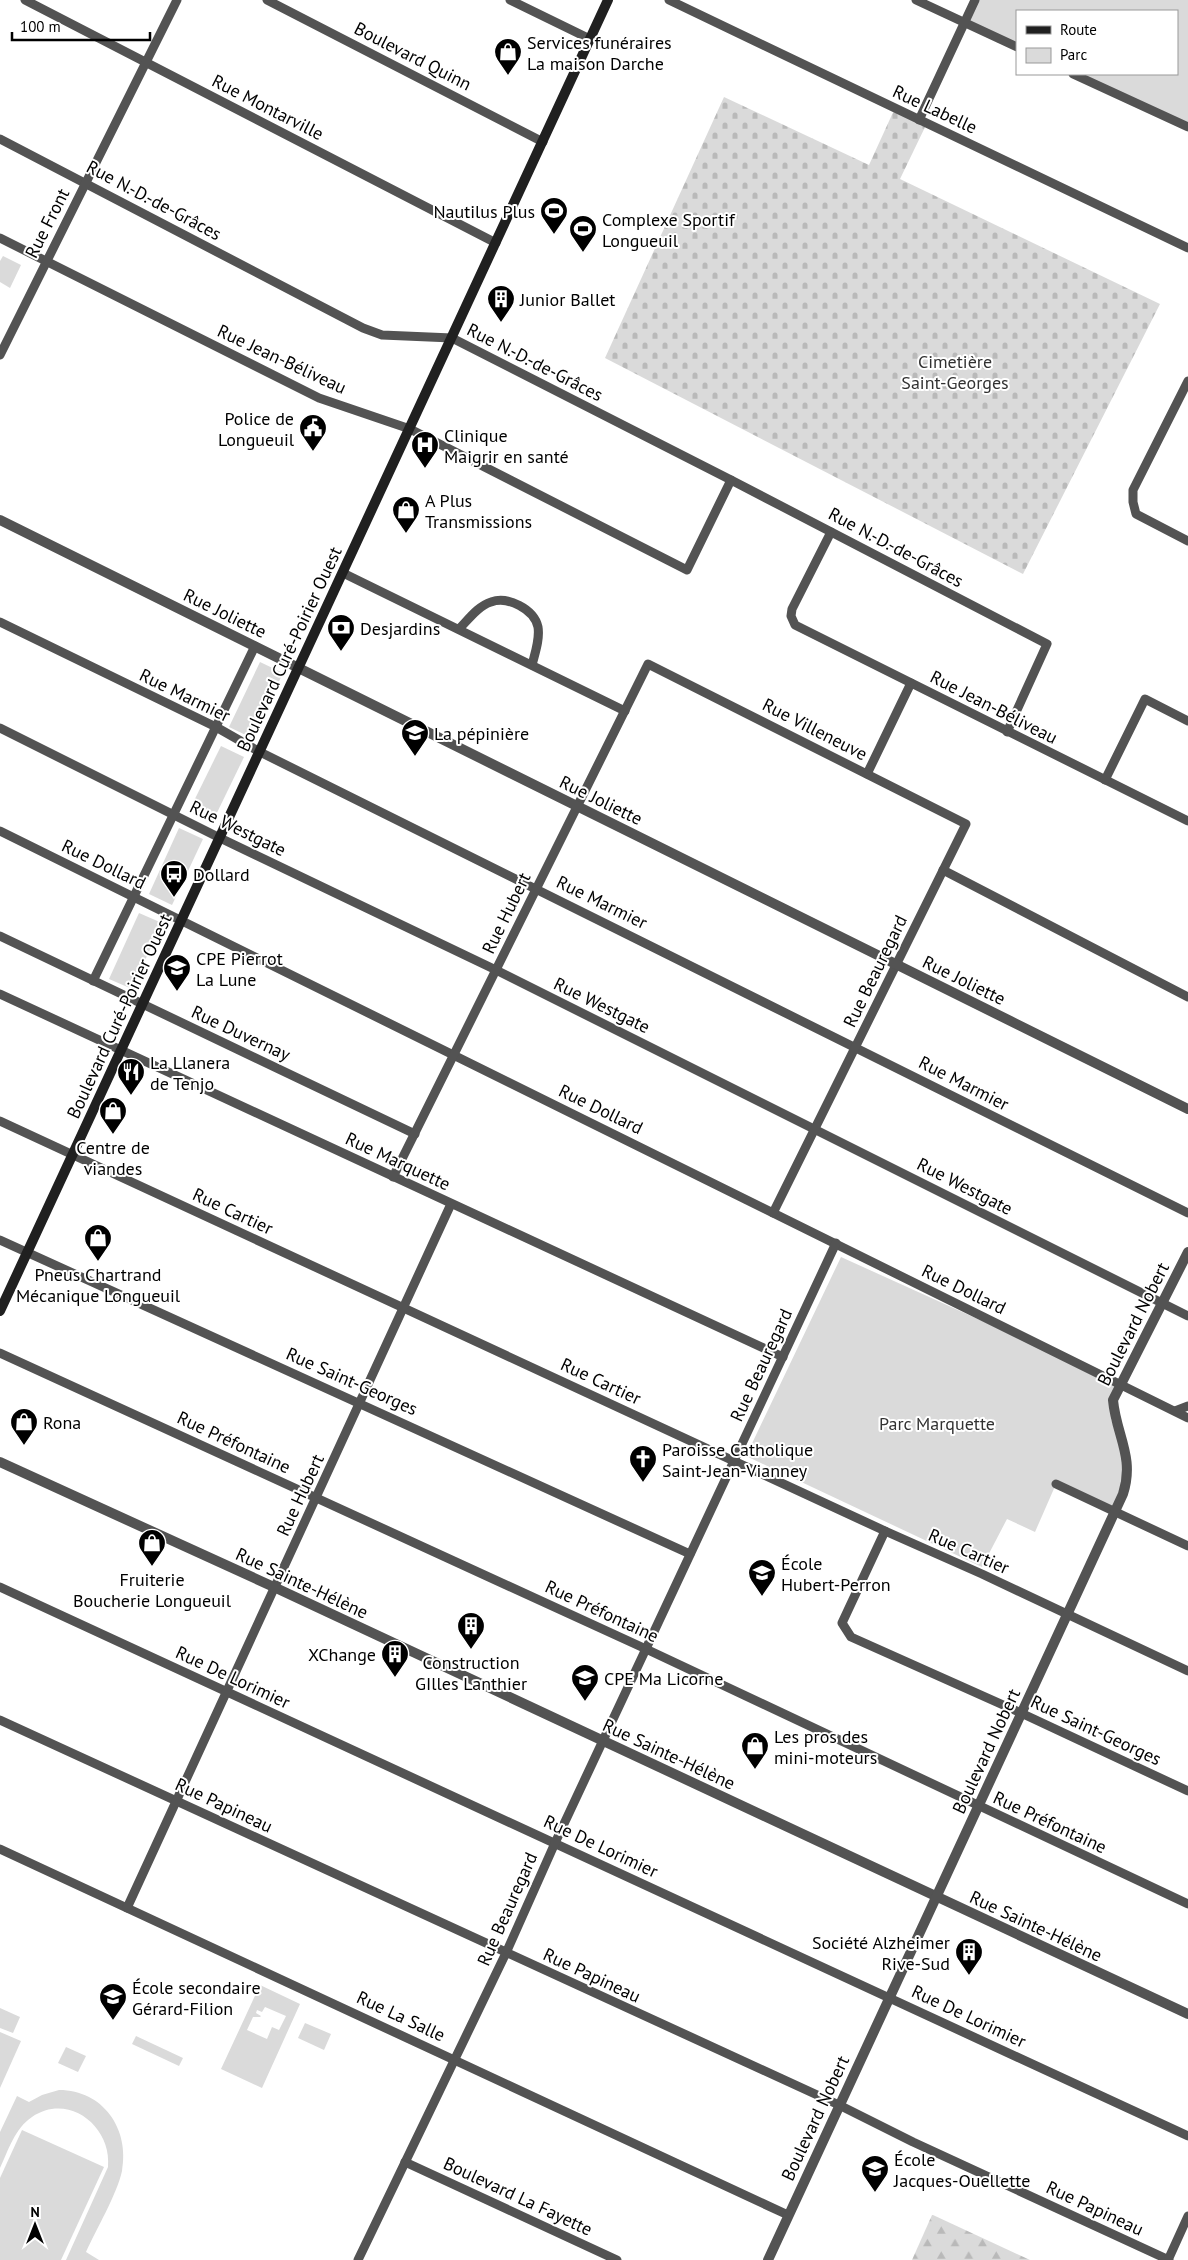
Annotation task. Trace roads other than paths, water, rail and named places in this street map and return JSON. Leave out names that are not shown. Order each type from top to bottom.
[{"type":"main road","name":"Boulevard Curé-Poirier Ouest","points":[[0,1312],[608,0]]},
{"type":"street","name":"Rue Montarville","points":[[25,0],[496,243]]},
{"type":"street","name":"Rue Front","points":[[0,354],[177,0]]},
{"type":"street","name":"Boulevard Quinn","points":[[268,0],[543,142]]},
{"type":"street","points":[[510,0],[590,39]]},
{"type":"street","name":"Rue Labelle","points":[[669,0],[1188,248]]},
{"type":"street","points":[[916,0],[1016,48]]},
{"type":"street","points":[[919,120],[975,0]]},
{"type":"street","points":[[1075,75],[1188,127]]},
{"type":"street","name":"Rue N.-D.-de-Grâces","points":[[0,139],[362,328],[382,335],[452,338],[1047,644],[1006,732]]},
{"type":"street","name":"Rue Jean-Béliveau","points":[[0,238],[319,398],[410,429],[687,570],[731,480]]},
{"type":"street","points":[[1188,381],[1133,490],[1133,502],[1136,514],[1188,541]]},
{"type":"street","name":"Rue Joliette","points":[[0,520],[1188,1109]]},
{"type":"street","name":"Rue Jean-Béliveau","points":[[831,532],[792,609],[791,616],[795,625],[1006,732],[1188,821]]},
{"type":"street","points":[[343,573],[625,711]]},
{"type":"street","points":[[459,629],[479,608],[490,602],[504,600],[518,606],[530,613],[537,626],[538,637],[532,665]]},
{"type":"street","name":"Rue Marmier","points":[[0,622],[216,727],[260,752],[1188,1213]]},
{"type":"street","name":"Boulevard Curé-Poirier Ouest","points":[[93,981],[255,646]]},
{"type":"street","name":"Rue Hubert","points":[[393,1177],[648,664]]},
{"type":"street","name":"Rue Villeneuve","points":[[648,664],[966,824]]},
{"type":"street","points":[[867,774],[911,683]]},
{"type":"street","points":[[1106,780],[1145,699],[1188,721]]},
{"type":"street","name":"Rue Westgate","points":[[0,728],[220,838],[496,970],[1188,1316]]},
{"type":"street","name":"Rue Beauregard","points":[[773,1213],[966,824]]},
{"type":"street","name":"Rue Dollard","points":[[0,831],[1188,1418]]},
{"type":"street","points":[[943,870],[1188,997]]},
{"type":"street","name":"Rue Duvernay","points":[[0,936],[415,1134]]},
{"type":"street","name":"Rue Marquette","points":[[0,994],[782,1357]]},
{"type":"street","name":"Rue Cartier","points":[[0,1121],[1188,1671]]},
{"type":"street","name":"Rue Hubert","points":[[127,1908],[225,1691],[276,1588],[451,1204]]},
{"type":"street","name":"Rue Saint-Georges","points":[[0,1240],[690,1554]]},
{"type":"street","name":"Rue Beauregard","points":[[358,2260],[506,1953],[555,1843],[836,1243]]},
{"type":"street","name":"Boulevard Nobert","points":[[768,2260],[1115,1512],[1128,1479],[1128,1464],[1114,1413],[1113,1400],[1188,1252]]},
{"type":"street","name":"Rue Préfontaine","points":[[0,1353],[646,1649],[978,1807],[1188,1904]]},
{"type":"street","points":[[1175,1411],[1188,1406]]},
{"type":"street","name":"Rue Sainte-Hélène","points":[[0,1462],[276,1588],[1188,2014]]},
{"type":"street","points":[[1056,1484],[1188,1546]]},
{"type":"street","name":"Rue Saint-Georges","points":[[885,1531],[842,1623],[851,1637],[1021,1712],[1188,1791]]},
{"type":"street","name":"Rue De Lorimier","points":[[0,1587],[1188,2136]]},
{"type":"street","name":"Rue Papineau","points":[[0,1720],[1169,2260]]},
{"type":"street","name":"Rue La Salle","points":[[0,1848],[788,2215]]},
{"type":"street","name":"Boulevard La Fayette","points":[[405,2162],[617,2260]]},
{"type":"street","points":[[1169,2260],[1188,2216]]},
{"type":"place","name":"Services funéraires La maison Darche","points":[[508,76]]},
{"type":"place","name":"Nautilus Plus","points":[[554,235]]},
{"type":"place","name":"Complexe Sportif Longueuil","points":[[583,253]]},
{"type":"place","name":"Junior Ballet","points":[[501,323]]},
{"type":"place","name":"Police de Longueuil","points":[[313,452]]},
{"type":"place","name":"Clinique Maigrir en santé","points":[[425,469]]},
{"type":"place","name":"A Plus Transmissions","points":[[406,534]]},
{"type":"place","name":"Desjardins","points":[[341,652]]},
{"type":"place","name":"La pépinière","points":[[415,757]]},
{"type":"place","name":"Dollard","points":[[174,898]]},
{"type":"place","name":"CPE Pierrot La Lune","points":[[177,992]]},
{"type":"place","name":"La Llanera de Tenjo","points":[[131,1096]]},
{"type":"place","name":"Centre de viandes","points":[[113,1135]]},
{"type":"place","name":"Pneus Chartrand Mécanique Longueuil","points":[[98,1262]]},
{"type":"place","name":"Rona","points":[[24,1446]]},
{"type":"place","name":"Paroisse Catholique Saint-Jean-Vianney","points":[[643,1483]]},
{"type":"place","name":"Fruiterie Boucherie Longueuil","points":[[152,1567]]},
{"type":"place","name":"École Hubert-Perron","points":[[762,1597]]},
{"type":"place","name":"Construction GIlles Lanthier","points":[[471,1650]]},
{"type":"place","name":"XChange","points":[[395,1678]]},
{"type":"place","name":"CPE Ma Licorne","points":[[585,1702]]},
{"type":"place","name":"Les pros des mini-moteurs","points":[[755,1770]]},
{"type":"place","name":"Société Alzheimer Rive-Sud","points":[[969,1976]]},
{"type":"place","name":"École secondaire Gérard-Filion","points":[[113,2021]]},
{"type":"place","name":"École Jacques-Ouellette","points":[[875,2193]]},
{"type":"park label","name":"Cimetière Saint-Georges","points":[[955,371]]},
{"type":"park label","name":"Parc Marquette","points":[[937,1423]]}]
